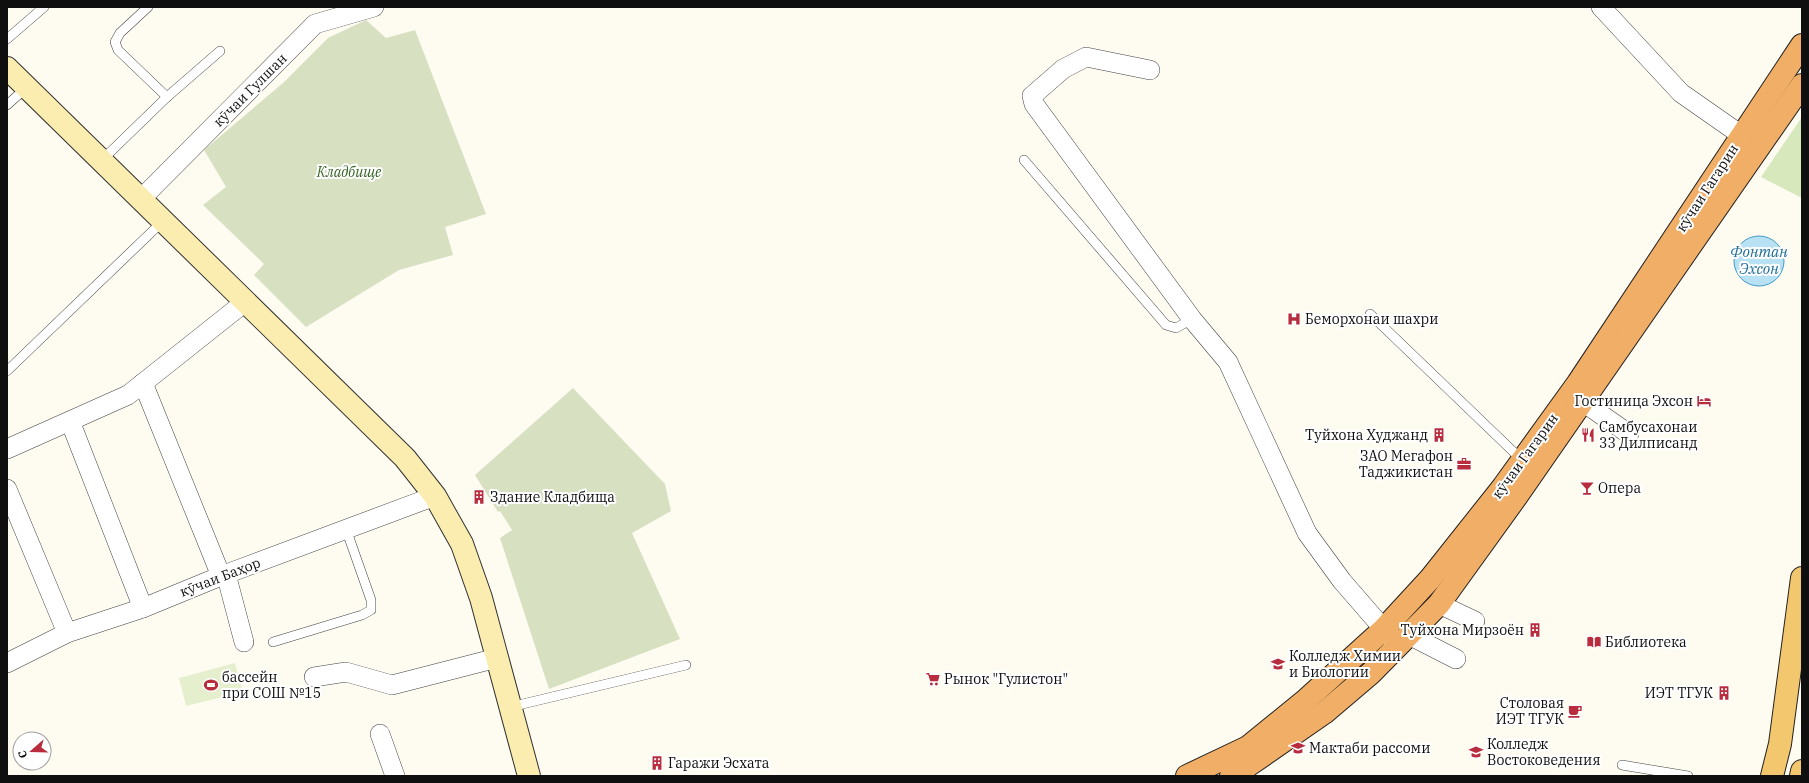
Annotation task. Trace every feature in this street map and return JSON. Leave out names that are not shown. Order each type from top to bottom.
[{"type":"highway","name":"кӯчаи Гагарин","points":[[1231,776],[1324,713],[1371,673],[1439,604],[1583,402],[1750,141],[1802,45]]},
{"type":"highway","name":"кӯчаи Гагарин","points":[[1187,776],[1248,747],[1307,699],[1383,630],[1430,579],[1467,534],[1522,460],[1750,141],[1802,85]]},
{"type":"main road","points":[[7,68],[405,458],[435,496],[462,544],[481,598],[529,776]]},
{"type":"main road","points":[[1772,776],[1780,744],[1802,578]]},
{"type":"main road","points":[[1801,776],[1802,771]]},
{"type":"street","name":"кӯчаи Гулшан","points":[[141,199],[316,24],[374,7]]},
{"type":"street","points":[[1601,7],[1681,93],[1750,141]]},
{"type":"street","points":[[1150,70],[1086,56],[1063,69],[1032,96],[1034,104],[1192,319],[1228,362],[1307,533],[1342,581],[1383,630],[1404,641],[1456,659]]},
{"type":"street","points":[[7,449],[128,395],[245,302]]},
{"type":"street","points":[[143,383],[223,575],[244,642]]},
{"type":"street","points":[[1583,402],[1629,434]]},
{"type":"street","points":[[70,421],[143,608]]},
{"type":"street","points":[[7,489],[66,634]]},
{"type":"street","name":"кӯчаи Баҳор","points":[[7,663],[66,634],[143,608],[223,575],[435,496]]},
{"type":"street","points":[[1439,604],[1475,621]]},
{"type":"street","points":[[314,677],[346,672],[392,685],[498,658]]},
{"type":"street","points":[[380,734],[395,776]]},
{"type":"lane","points":[[7,39],[44,7]]},
{"type":"lane","points":[[148,7],[120,33],[115,42],[118,50],[167,97]]},
{"type":"lane","points":[[102,160],[167,97],[220,51]]},
{"type":"lane","points":[[7,105],[26,88]]},
{"type":"lane","points":[[1024,160],[1166,325],[1176,328],[1192,319]]},
{"type":"lane","points":[[7,371],[163,221]]},
{"type":"lane","points":[[1370,314],[1522,460]]},
{"type":"lane","points":[[273,642],[362,615],[371,610],[371,600],[346,529]]},
{"type":"lane","points":[[510,707],[686,665]]},
{"type":"lane","points":[[1622,765],[1688,776]]},
{"type":"green space","name":"Кладбище","points":[[366,20],[386,38],[415,30],[486,214],[445,227],[453,255],[399,270],[306,327],[254,275],[264,264],[203,205],[226,187],[204,150],[283,83],[328,38]]},
{"type":"green space","points":[[1802,117],[1802,198],[1761,177]]},
{"type":"green space","points":[[573,388],[665,484],[671,511],[632,533],[680,639],[549,689],[500,538],[512,530],[500,511],[498,512],[475,475]]},
{"type":"green space","name":"бассейн при СОШ №15","points":[[235,663],[243,692],[186,706],[179,678]]},
{"type":"water","name":"Фонтан Эхсон","points":[[1759,236],[1768,238],[1779,247],[1784,261],[1782,270],[1773,281],[1759,286],[1750,284],[1739,275],[1734,261],[1736,252],[1745,241]]},
{"type":"place","name":"Беморхонаи шахри","points":[[1294,319]]},
{"type":"place","name":"Гостиница Эхсон","points":[[1704,401]]},
{"type":"place","name":"Туйхона Худжанд","points":[[1439,435]]},
{"type":"place","name":"Самбусахонаи 33 Дилписанд","points":[[1588,435]]},
{"type":"place","name":"ЗАО Мегафон Таджикистан","points":[[1464,464]]},
{"type":"place","name":"Опера","points":[[1587,488]]},
{"type":"place","name":"Здание Кладбища","points":[[479,497]]},
{"type":"place","name":"Туйхона Мирзоён","points":[[1535,630]]},
{"type":"place","name":"Библиотека","points":[[1594,642]]},
{"type":"place","name":"Колледж Химии и Биологии","points":[[1278,664]]},
{"type":"place","name":"Рынок \"Гулистон\"","points":[[933,679]]},
{"type":"place","name":"бассейн при СОШ №15","points":[[211,685]]},
{"type":"place","name":"ИЭТ ТГУК","points":[[1724,693]]},
{"type":"place","name":"Столовая ИЭТ ТГУК","points":[[1575,711]]},
{"type":"place","name":"Мактаби рассоми","points":[[1298,748]]},
{"type":"place","name":"Колледж Востоковедения","points":[[1476,752]]},
{"type":"place","name":"Гаражи Эсхата","points":[[657,763]]}]
